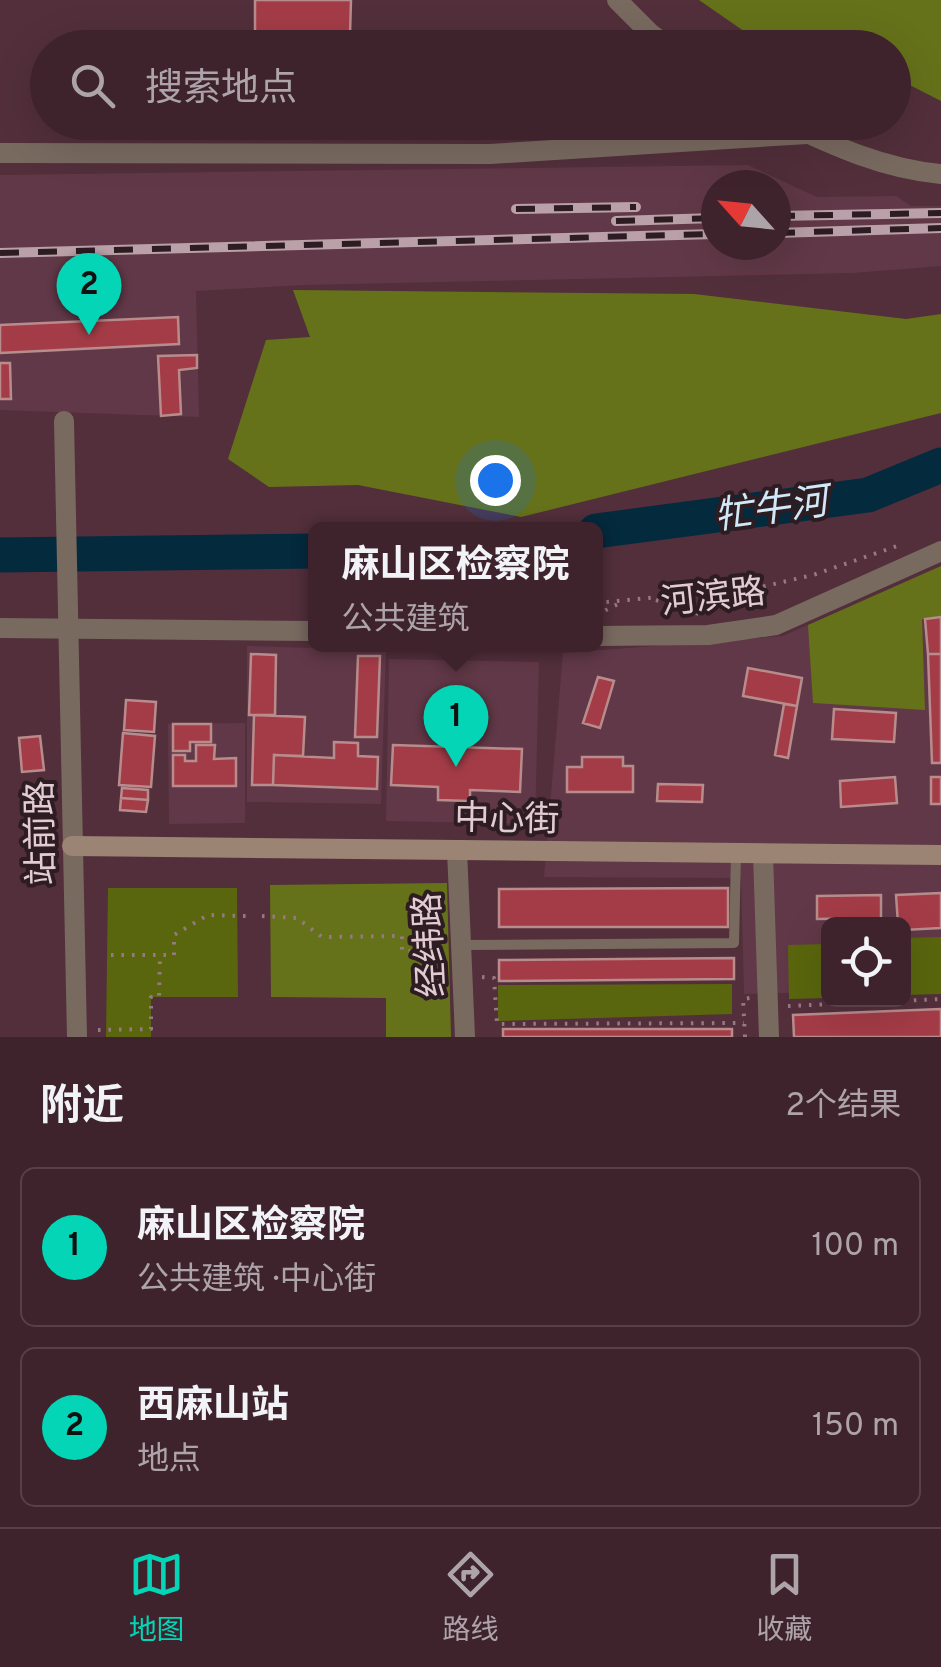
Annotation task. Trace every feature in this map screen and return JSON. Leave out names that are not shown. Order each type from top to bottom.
[{"type":"main road","name":"中心街","points":[[72,846],[941,855]]},
{"type":"street","points":[[618,0],[647,30]]},
{"type":"street","points":[[0,153],[490,154],[712,140]]},
{"type":"street","points":[[820,140],[854,155],[941,174]]},
{"type":"street","name":"站前路","points":[[64,422],[77,1034]]},
{"type":"street","name":"河滨路","points":[[603,636],[708,635],[776,626],[941,551]]},
{"type":"street","points":[[0,628],[308,631]]},
{"type":"street","name":"经纬路","points":[[457,850],[465,1037]]},
{"type":"street","points":[[763,854],[769,1037]]},
{"type":"lane","points":[[461,948],[734,943],[736,854]]},
{"type":"path","points":[[603,603],[720,593],[813,576],[904,544]]},
{"type":"path","points":[[651,599],[708,618]]},
{"type":"path","points":[[603,612],[623,601]]},
{"type":"path","points":[[111,955],[174,955],[174,935],[208,915],[247,916]]},
{"type":"path","points":[[262,916],[297,918],[322,937],[402,936],[402,951],[461,948]]},
{"type":"path","points":[[77,1034],[150,1029],[151,997],[159,997],[160,955]]},
{"type":"path","points":[[482,977],[494,978],[497,1024],[744,1023]]},
{"type":"path","points":[[768,1007],[941,999]]},
{"type":"shaded area","points":[[748,165],[759,170],[701,170],[701,260],[791,260],[791,185],[817,197],[896,196],[911,206],[941,206],[941,266],[853,273],[304,285],[196,291],[199,417],[0,410],[0,175]]},
{"type":"shaded area","points":[[941,566],[941,990],[911,991],[911,917],[821,917],[821,992],[744,994],[741,878],[544,877],[563,653],[783,636]]},
{"type":"shaded area","points":[[247,646],[308,648],[308,652],[386,652],[381,804],[247,802]]},
{"type":"shaded area","points":[[389,659],[539,662],[535,824],[386,821]]},
{"type":"shaded area","points":[[245,723],[245,823],[169,824],[168,724]]},
{"type":"green space","points":[[699,0],[941,0],[941,101],[911,86],[911,30],[742,30]]},
{"type":"green space","points":[[293,290],[694,294],[906,319],[941,314],[941,413],[521,517],[358,485],[269,487],[228,459],[266,340],[310,337]]},
{"type":"green space","points":[[941,566],[941,618],[922,619],[925,710],[813,703],[808,625]]},
{"type":"green space","points":[[447,883],[451,1037],[386,1037],[386,998],[271,997],[270,885]]},
{"type":"green space","points":[[108,888],[237,888],[238,997],[151,997],[151,1037],[106,1037]]},
{"type":"green space","points":[[941,937],[941,994],[911,995],[911,938]]},
{"type":"green space","points":[[821,944],[821,998],[789,999],[788,945]]},
{"type":"green space","points":[[732,984],[732,1014],[498,1021],[498,985]]},
{"type":"building","points":[[255,0],[351,0],[350,30],[255,30]]},
{"type":"building","points":[[178,317],[179,344],[0,353],[0,325]]},
{"type":"building","points":[[197,355],[197,368],[179,370],[181,414],[161,416],[158,356]]},
{"type":"building","points":[[0,363],[10,363],[11,399],[0,399]]},
{"type":"building","points":[[941,617],[941,654],[928,654],[925,619]]},
{"type":"building","points":[[251,654],[276,655],[275,715],[249,715]]},
{"type":"building","points":[[928,654],[941,654],[941,763],[932,763]]},
{"type":"building","points":[[358,656],[380,656],[377,737],[355,737]]},
{"type":"building","points":[[748,668],[802,678],[797,706],[743,696]]},
{"type":"building","points":[[598,677],[614,681],[600,728],[583,723]]},
{"type":"building","points":[[126,700],[156,702],[154,732],[124,730]]},
{"type":"building","points":[[784,704],[797,706],[788,758],[775,755]]},
{"type":"building","points":[[834,709],[896,713],[894,742],[832,739]]},
{"type":"building","points":[[254,715],[305,717],[303,756],[274,755],[273,785],[252,785]]},
{"type":"building","points":[[173,724],[211,724],[211,742],[190,742],[190,751],[173,751]]},
{"type":"building","points":[[123,733],[155,736],[151,787],[119,785]]},
{"type":"building","points":[[40,736],[44,770],[22,772],[19,738]]},
{"type":"building","points":[[334,742],[358,743],[358,756],[378,757],[377,789],[273,785],[274,755],[334,758]]},
{"type":"building","points":[[196,745],[215,745],[214,759],[236,758],[236,786],[173,786],[173,755],[185,755],[185,761],[196,761]]},
{"type":"building","points":[[393,745],[522,749],[520,792],[470,790],[470,801],[438,800],[438,787],[391,785]]},
{"type":"building","points":[[582,757],[623,757],[623,766],[633,766],[633,792],[567,792],[567,767],[582,767]]},
{"type":"building","points":[[895,777],[897,803],[841,807],[840,781]]},
{"type":"building","points":[[931,777],[941,777],[941,804],[931,804]]},
{"type":"building","points":[[658,784],[703,785],[702,802],[657,801]]},
{"type":"building","points":[[122,788],[148,790],[148,800],[121,798]]},
{"type":"building","points":[[121,798],[148,800],[146,812],[120,810]]},
{"type":"building","points":[[728,888],[728,927],[499,927],[499,889]]},
{"type":"building","points":[[941,893],[941,928],[911,930],[911,917],[898,917],[896,895]]},
{"type":"building","points":[[881,895],[881,917],[817,919],[817,896]]},
{"type":"building","points":[[734,958],[734,979],[499,981],[499,960]]},
{"type":"building","points":[[941,1009],[941,1037],[794,1037],[793,1015]]},
{"type":"building","points":[[503,1029],[732,1029],[732,1037],[503,1037]]},
{"type":"waterway","name":"牤牛河","points":[[603,530],[868,495],[941,465]]},
{"type":"waterway","name":"牤牛河","points":[[0,555],[308,551]]},
{"type":"railway","points":[[516,209],[636,207]]},
{"type":"railway","points":[[791,216],[941,213]]},
{"type":"railway","points":[[616,221],[701,218]]},
{"type":"railway","points":[[791,233],[941,228]]},
{"type":"railway","points":[[0,253],[701,234]]},
{"type":"place","name":"西麻山站","points":[[89,335]]},
{"type":"place","name":"麻山区检察院","points":[[456,767]]}]
